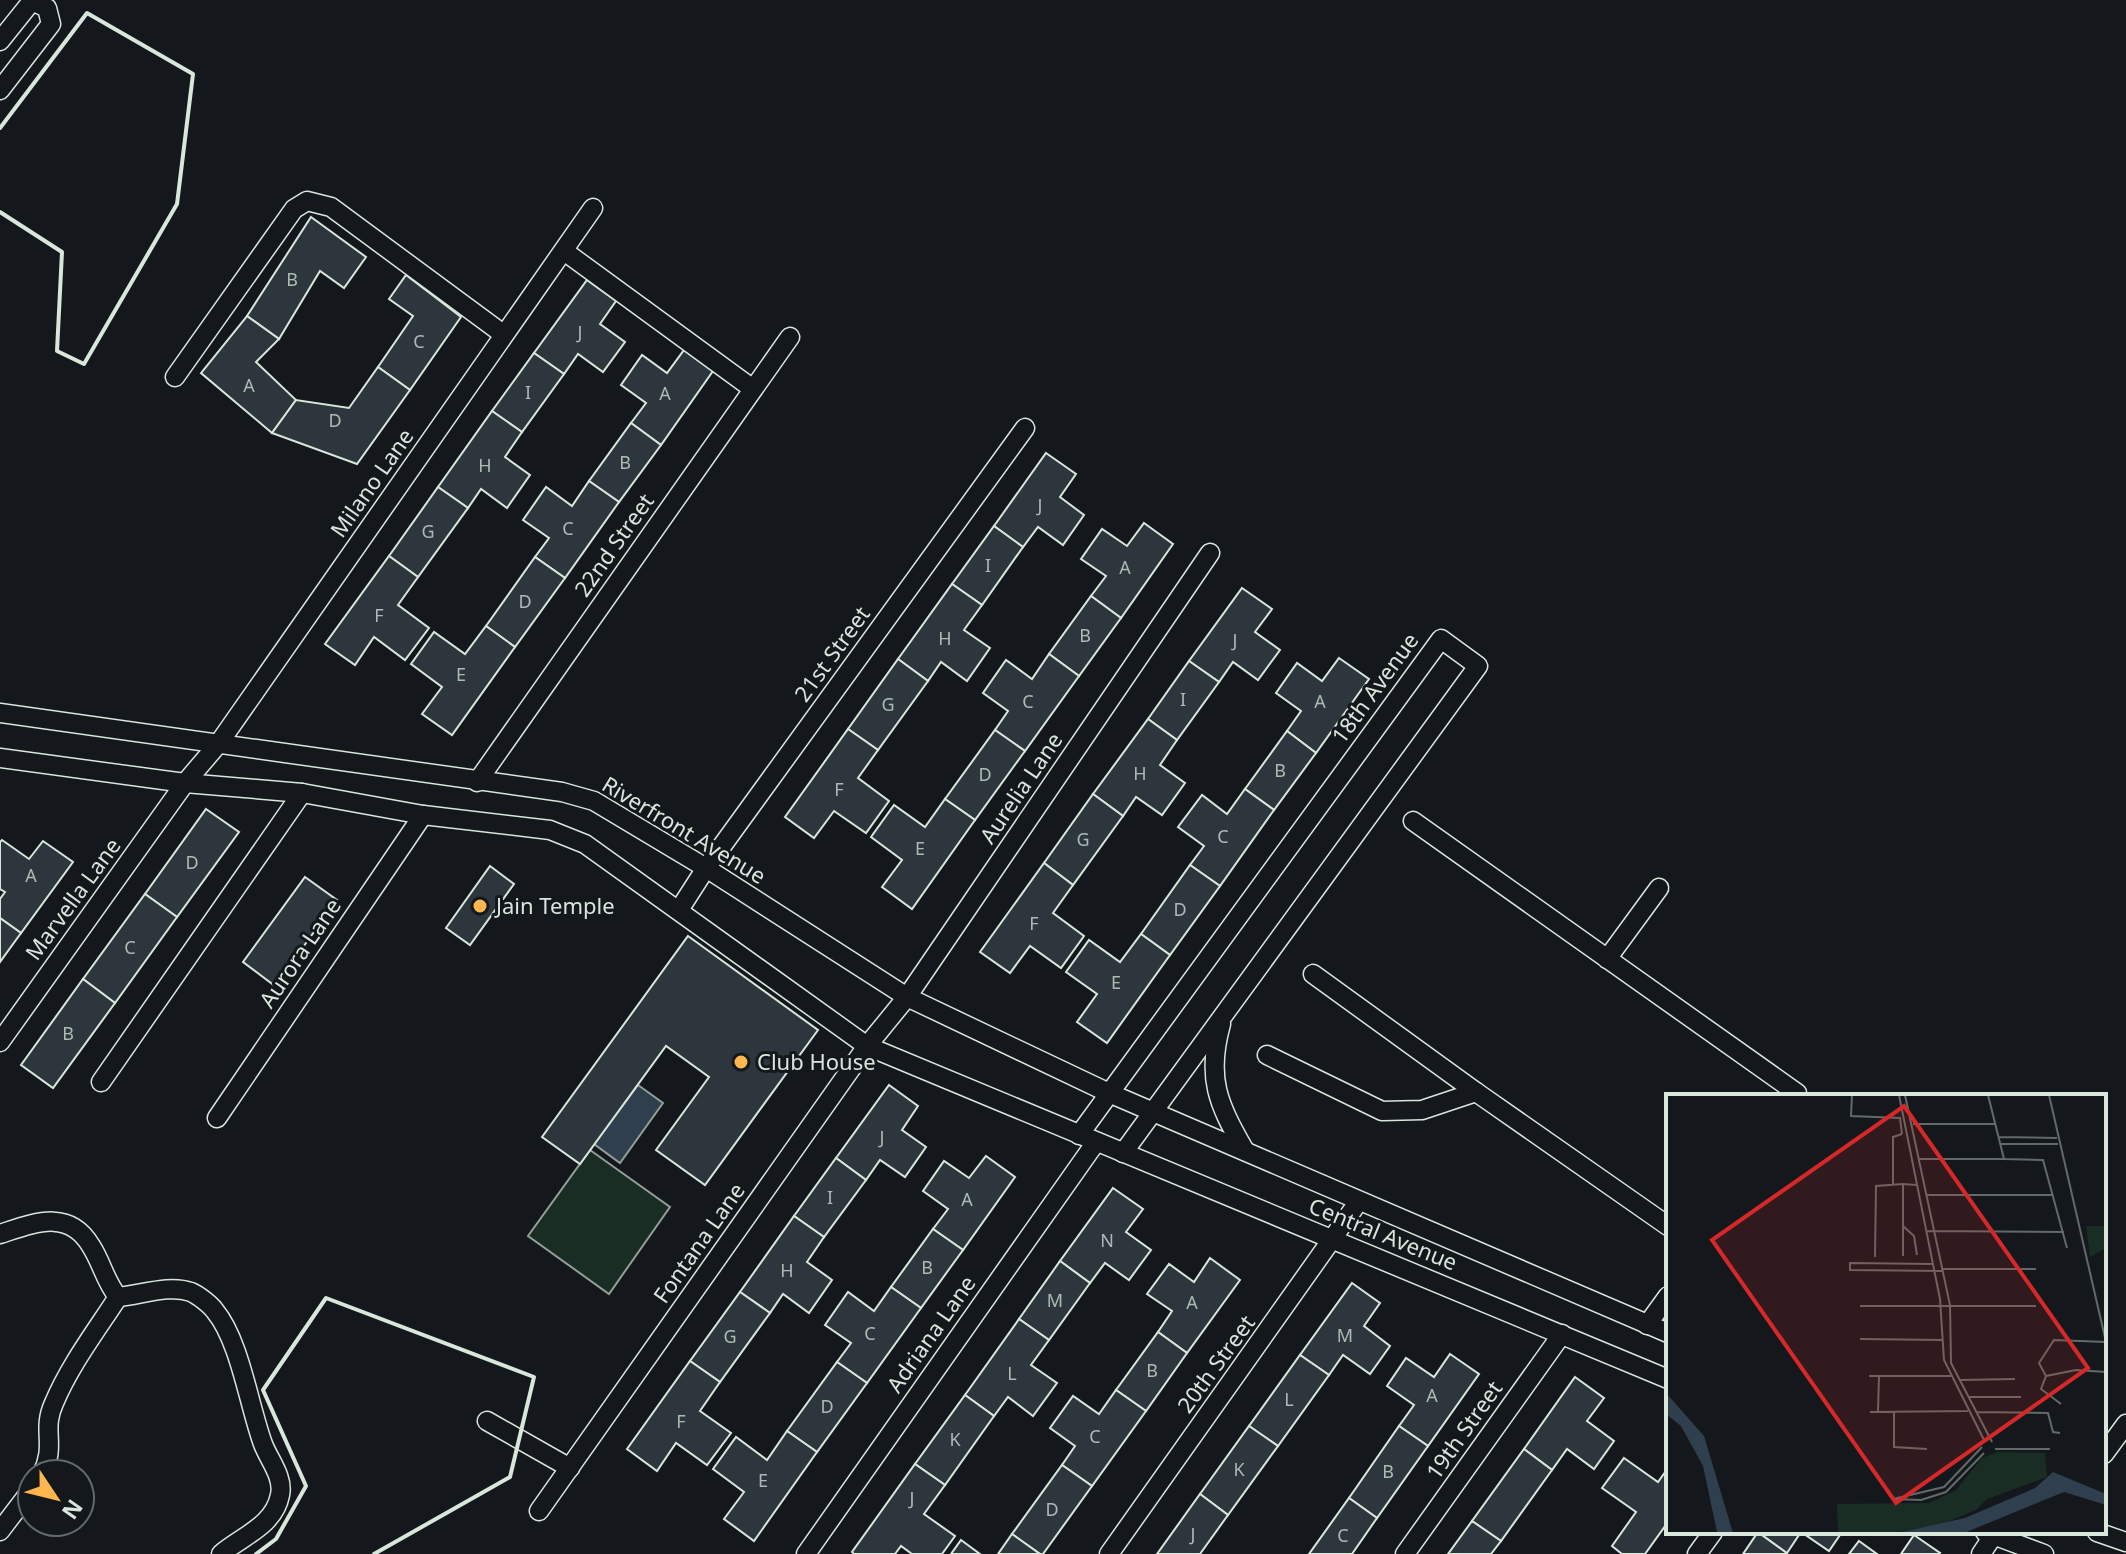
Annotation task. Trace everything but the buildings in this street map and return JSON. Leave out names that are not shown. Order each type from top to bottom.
[{"type":"street","points":[[0,41],[32,1],[47,8],[51,24],[0,90]]},
{"type":"street","points":[[175,377],[294,209],[307,201],[331,207],[503,334]]},
{"type":"street","name":"Milano Lane","points":[[185,783],[219,743],[593,208]]},
{"type":"street","points":[[564,251],[753,389]]},
{"type":"street","name":"22nd Street","points":[[477,782],[790,337]]},
{"type":"street","name":"21st Street","points":[[679,910],[706,868],[1025,428]]},
{"type":"street","name":"Aurelia Lane","points":[[867,1046],[907,997],[1210,553]]},
{"type":"street","name":"18th Avenue","points":[[1088,1139],[1109,1093],[1441,639],[1478,666],[1123,1153]]},
{"type":"street","name":"Riverfront Avenue","points":[[0,713],[562,792],[594,801],[706,868],[907,997],[1109,1093],[1154,1110]]},
{"type":"street","points":[[0,758],[185,783],[302,793],[423,815],[550,830],[585,844],[867,1046],[1088,1139]]},
{"type":"street","name":"Marvella Lane","points":[[0,1042],[185,783]]},
{"type":"street","points":[[101,1082],[302,793]]},
{"type":"street","name":"Aurora Lane","points":[[217,1118],[423,815]]},
{"type":"street","points":[[1413,821],[1797,1094]]},
{"type":"street","points":[[1607,959],[1659,888]]},
{"type":"street","points":[[1313,974],[1666,1225]]},
{"type":"street","points":[[1226,1010],[1213,1059],[1216,1087],[1222,1109],[1245,1151]]},
{"type":"street","name":"Fontana Lane","points":[[539,1511],[867,1046]]},
{"type":"street","points":[[1267,1055],[1382,1111],[1422,1110],[1476,1092]]},
{"type":"street","name":"Central Avenue","points":[[1154,1110],[1666,1332]]},
{"type":"street","name":"Central Avenue","points":[[1088,1139],[1666,1378]]},
{"type":"street","name":"Adriana Lane","points":[[806,1554],[1088,1139]]},
{"type":"street","name":"20th Street","points":[[1109,1554],[1359,1201]]},
{"type":"street","points":[[0,1234],[31,1224],[65,1221],[77,1228],[92,1246],[102,1273],[118,1297]]},
{"type":"street","points":[[118,1297],[172,1289],[192,1293],[215,1310],[229,1336],[263,1444],[279,1479],[281,1494],[263,1525],[221,1554]]},
{"type":"street","points":[[48,1458],[52,1447],[47,1431],[54,1403],[118,1297]]},
{"type":"street","points":[[1647,1325],[1666,1299]]},
{"type":"street","name":"19th Street","points":[[1405,1554],[1562,1334]]},
{"type":"street","points":[[487,1421],[570,1468]]},
{"type":"street","points":[[2106,1451],[2126,1424]]},
{"type":"street","points":[[0,1531],[16,1510]]},
{"type":"street","points":[[1697,1554],[1712,1534]]},
{"type":"street","points":[[1981,1554],[1989,1534],[2044,1554]]},
{"type":"street","points":[[2103,1534],[2126,1542]]},
{"type":"green space","points":[[590,1150],[670,1207],[609,1294],[528,1236]]},
{"type":"water","points":[[638,1085],[663,1103],[620,1163],[594,1144]]},
{"type":"wall","points":[[0,128],[87,13],[193,74],[177,204],[84,364],[57,351],[62,252],[0,212]]},
{"type":"wall","points":[[256,1554],[276,1539],[306,1486],[263,1390],[326,1298],[534,1377],[510,1477],[374,1554]]},
{"type":"place","name":"Jain Temple","points":[[480,906]]},
{"type":"place","name":"Club House","points":[[741,1062]]}]
